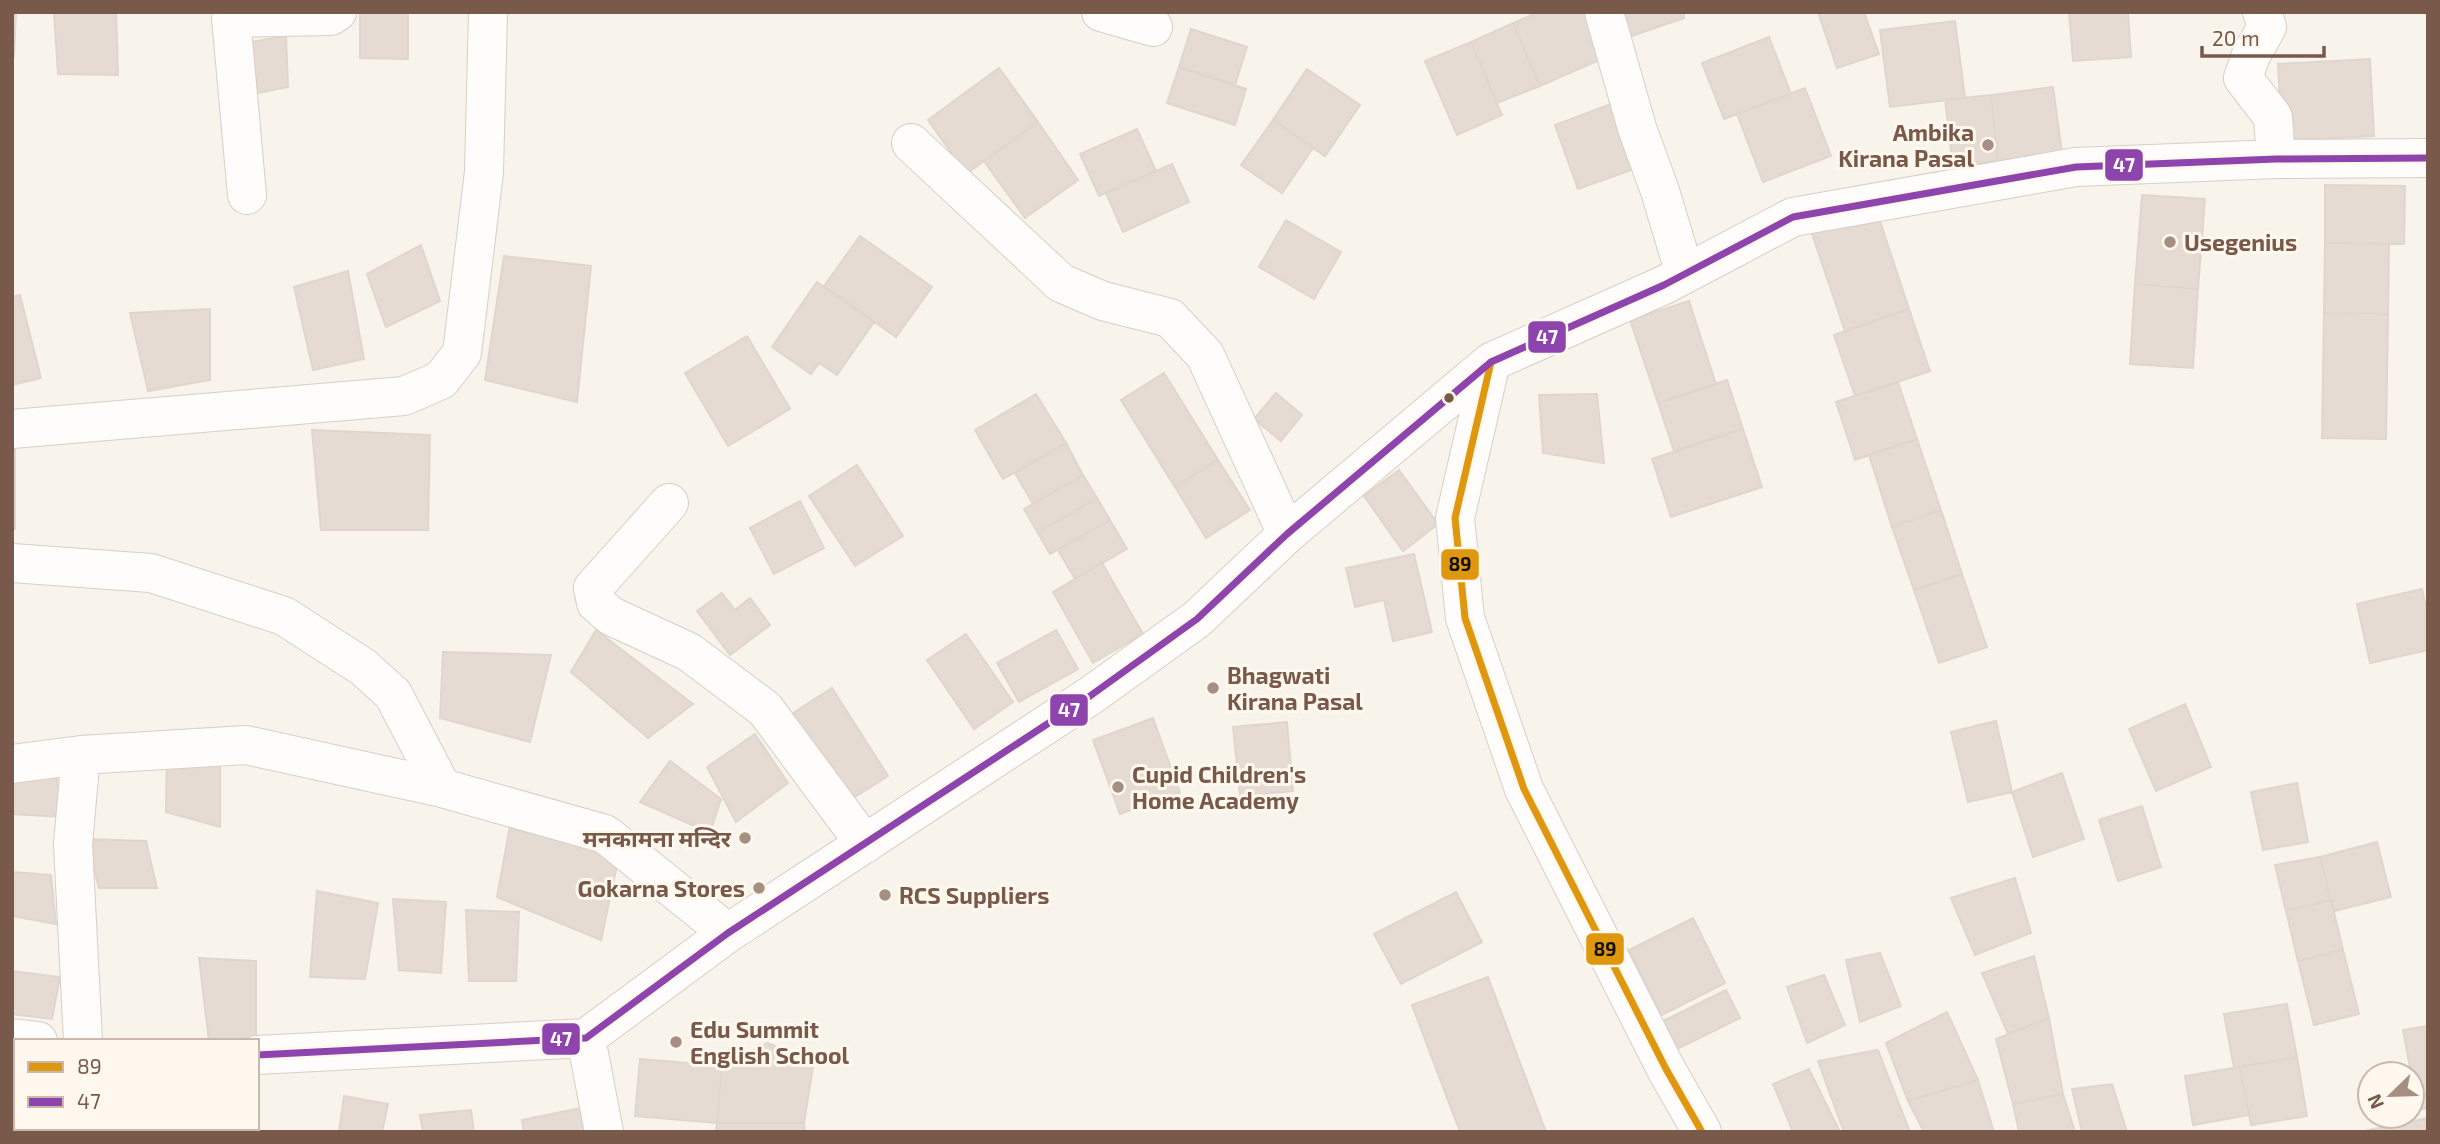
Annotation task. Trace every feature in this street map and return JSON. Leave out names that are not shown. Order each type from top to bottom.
[{"type":"street","points":[[247,195],[231,18],[331,16],[337,12]]},
{"type":"street","points":[[12,429],[404,396],[441,380],[462,353],[484,172],[488,12]]},
{"type":"street","points":[[1101,12],[1153,27]]},
{"type":"street","points":[[1605,12],[1637,128],[1660,191],[1685,274]]},
{"type":"street","points":[[2262,12],[2267,27],[2251,55],[2244,78],[2273,117],[2276,159]]},
{"type":"street","points":[[911,142],[1061,283],[1103,301],[1170,317],[1205,355],[1287,534]]},
{"type":"street","points":[[259,1055],[586,1038],[728,933],[1090,696],[1197,619],[1287,534],[1491,362],[1685,274],[1793,217],[2076,167],[2276,159],[2428,158]]},
{"type":"street","points":[[1491,362],[1455,519],[1465,618],[1524,789],[1666,1069],[1702,1132]]},
{"type":"street","points":[[669,503],[593,588],[596,603],[611,617],[689,652],[765,709],[865,844]]},
{"type":"street","points":[[12,563],[151,573],[284,616],[363,667],[393,694],[442,788]]},
{"type":"street","points":[[12,764],[82,755],[247,745],[442,788],[605,834],[728,933]]},
{"type":"street","points":[[82,755],[73,844],[83,1039]]},
{"type":"street","points":[[586,1038],[604,1132]]},
{"type":"building","points":[[12,12],[16,12],[14,56],[12,56]]},
{"type":"building","points":[[54,12],[116,12],[118,75],[58,74]]},
{"type":"building","points":[[360,12],[408,12],[408,59],[360,58]]},
{"type":"building","points":[[1539,12],[1584,12],[1604,58],[1540,86],[1513,23]]},
{"type":"building","points":[[1610,12],[1683,12],[1684,18],[1620,40]]},
{"type":"building","points":[[1818,12],[1864,12],[1879,54],[1837,68]]},
{"type":"building","points":[[2069,12],[2128,12],[2131,57],[2073,61]]},
{"type":"building","points":[[1955,21],[1965,98],[1890,107],[1880,30]]},
{"type":"building","points":[[1513,23],[1540,86],[1497,103],[1471,42]]},
{"type":"building","points":[[1191,29],[1247,47],[1235,85],[1179,67]]},
{"type":"building","points":[[286,36],[288,87],[252,94],[246,43]]},
{"type":"building","points":[[1769,37],[1791,94],[1724,119],[1702,63]]},
{"type":"building","points":[[1471,42],[1502,115],[1457,135],[1425,61]]},
{"type":"building","points":[[2370,59],[2374,136],[2282,141],[2278,64]]},
{"type":"building","points":[[1179,67],[1246,89],[1235,125],[1167,103]]},
{"type":"building","points":[[999,68],[1038,122],[966,174],[928,120]]},
{"type":"building","points":[[1307,69],[1360,105],[1325,156],[1273,120]]},
{"type":"building","points":[[2053,87],[2062,153],[1998,161],[1991,95]]},
{"type":"building","points":[[1805,88],[1831,156],[1763,182],[1737,114]]},
{"type":"building","points":[[1991,95],[1998,161],[1953,166],[1945,100]]},
{"type":"building","points":[[1616,102],[1640,167],[1578,189],[1555,125]]},
{"type":"building","points":[[1273,120],[1313,148],[1282,193],[1241,165]]},
{"type":"building","points":[[1038,122],[1078,180],[1025,218],[984,161]]},
{"type":"building","points":[[1137,129],[1156,171],[1099,196],[1080,154]]},
{"type":"building","points":[[1172,164],[1189,202],[1123,232],[1106,193]]},
{"type":"building","points":[[2325,185],[2405,186],[2404,244],[2325,243]]},
{"type":"building","name":"Usegenius","points":[[2142,195],[2205,199],[2198,289],[2135,284]]},
{"type":"building","points":[[1876,209],[1909,309],[1845,331],[1811,231]]},
{"type":"building","points":[[1286,220],[1341,252],[1314,299],[1259,267]]},
{"type":"building","points":[[860,236],[932,287],[896,337],[824,286]]},
{"type":"building","points":[[2325,243],[2389,244],[2388,314],[2324,313]]},
{"type":"building","points":[[421,245],[440,301],[386,327],[367,274]]},
{"type":"building","points":[[504,256],[591,266],[577,402],[485,380]]},
{"type":"building","points":[[348,271],[364,359],[313,370],[294,287]]},
{"type":"building","points":[[817,282],[874,322],[837,375],[819,363],[811,374],[772,347]]},
{"type":"building","points":[[2135,284],[2198,289],[2193,368],[2130,364]]},
{"type":"building","points":[[20,295],[41,378],[12,385],[12,297]]},
{"type":"building","points":[[1689,301],[1716,384],[1658,403],[1630,320]]},
{"type":"building","points":[[210,309],[210,380],[148,391],[130,313]]},
{"type":"building","points":[[1909,309],[1930,371],[1855,396],[1834,335]]},
{"type":"building","points":[[2324,313],[2388,314],[2386,439],[2322,438]]},
{"type":"building","points":[[747,336],[790,409],[728,446],[685,373]]},
{"type":"building","points":[[1164,373],[1218,460],[1175,487],[1121,400]]},
{"type":"building","points":[[1727,380],[1743,429],[1674,451],[1658,403]]},
{"type":"building","points":[[1898,382],[1917,439],[1855,460],[1836,402]]},
{"type":"building","points":[[1276,393],[1302,415],[1281,441],[1254,419]]},
{"type":"building","points":[[1036,394],[1066,443],[1003,479],[975,430]]},
{"type":"building","points":[[1597,394],[1604,463],[1543,453],[1539,395]]},
{"type":"building","points":[[1743,429],[1762,487],[1671,517],[1652,459]]},
{"type":"building","points":[[312,430],[430,435],[428,530],[321,530]]},
{"type":"building","points":[[1917,439],[1941,510],[1892,527],[1869,455]]},
{"type":"building","points":[[1066,443],[1083,475],[1033,504],[1015,473]]},
{"type":"building","points":[[12,445],[15,445],[15,529],[12,529]]},
{"type":"building","points":[[1218,460],[1250,510],[1206,538],[1175,487]]},
{"type":"building","points":[[857,465],[903,536],[855,566],[809,496]]},
{"type":"building","points":[[1399,470],[1438,524],[1403,551],[1364,496]]},
{"type":"building","points":[[1083,475],[1097,498],[1038,533],[1024,509]]},
{"type":"building","points":[[1097,498],[1110,520],[1050,554],[1038,533]]},
{"type":"building","points":[[800,501],[824,548],[774,574],[750,528]]},
{"type":"building","points":[[1941,510],[1962,574],[1914,590],[1892,527]]},
{"type":"building","points":[[1110,520],[1127,549],[1075,579],[1058,550]]},
{"type":"building","points":[[1414,554],[1432,632],[1393,641],[1384,600],[1355,607],[1346,568]]},
{"type":"building","points":[[1102,563],[1143,634],[1093,663],[1053,592]]},
{"type":"building","points":[[1962,574],[1987,647],[1939,663],[1914,590]]},
{"type":"building","points":[[2422,589],[2428,616],[2428,650],[2370,663],[2357,604]]},
{"type":"building","points":[[722,593],[735,610],[750,598],[770,625],[730,655],[697,611]]},
{"type":"building","points":[[596,630],[693,704],[648,738],[571,672]]},
{"type":"building","points":[[1056,630],[1078,669],[1019,702],[997,663]]},
{"type":"building","points":[[966,634],[1013,702],[974,729],[927,660]]},
{"type":"building","points":[[443,652],[551,655],[530,742],[440,718]]},
{"type":"building","points":[[832,688],[888,776],[842,805],[787,717]]},
{"type":"building","points":[[2185,704],[2211,767],[2156,791],[2129,729]]},
{"type":"building","points":[[1153,718],[1180,793],[1120,814],[1093,740]]},
{"type":"building","points":[[1996,721],[2012,792],[1968,802],[1951,732]]},
{"type":"building","points":[[1287,722],[1293,791],[1240,796],[1233,727]]},
{"type":"building","points":[[755,734],[788,783],[736,822],[707,767]]},
{"type":"building","points":[[167,750],[220,757],[220,827],[166,812]]},
{"type":"building","points":[[670,761],[721,799],[710,833],[640,802]]},
{"type":"building","points":[[55,768],[63,817],[12,814],[12,769]]},
{"type":"building","points":[[2062,773],[2084,839],[2033,857],[2012,792]]},
{"type":"building","points":[[2297,783],[2308,842],[2263,850],[2251,792]]},
{"type":"building","points":[[2142,806],[2161,867],[2118,881],[2099,820]]},
{"type":"building","points":[[510,826],[619,856],[601,940],[497,897]]},
{"type":"building","points":[[86,839],[146,841],[157,888],[99,888]]},
{"type":"building","points":[[2377,842],[2391,897],[2334,911],[2320,857]]},
{"type":"building","points":[[2320,857],[2331,900],[2286,911],[2275,865]]},
{"type":"building","points":[[12,872],[51,875],[56,924],[12,916]]},
{"type":"building","points":[[2015,878],[2031,933],[1975,955],[1951,898]]},
{"type":"building","points":[[317,891],[378,903],[365,979],[310,977]]},
{"type":"building","points":[[1456,892],[1482,942],[1401,984],[1374,934]]},
{"type":"building","points":[[393,899],[446,902],[441,973],[399,970]]},
{"type":"building","points":[[2331,900],[2343,950],[2298,961],[2286,911]]},
{"type":"building","points":[[466,910],[519,912],[516,981],[469,981]]},
{"type":"building","points":[[1693,918],[1725,983],[1662,1015],[1629,950]]},
{"type":"building","points":[[2343,950],[2359,1014],[2314,1025],[2298,961]]},
{"type":"building","points":[[1880,953],[1901,1006],[1860,1022],[1846,960]]},
{"type":"building","points":[[2034,956],[2049,1018],[2008,1034],[1982,973]]},
{"type":"building","points":[[199,958],[256,961],[256,1039],[209,1039]]},
{"type":"building","points":[[12,971],[60,977],[52,1019],[12,1014]]},
{"type":"building","points":[[1824,975],[1845,1025],[1807,1043],[1787,987]]},
{"type":"building","points":[[1488,977],[1546,1132],[1460,1132],[1412,1005]]},
{"type":"building","points":[[1726,990],[1740,1018],[1669,1053],[1655,1025]]},
{"type":"building","points":[[2287,1004],[2297,1057],[2234,1068],[2224,1014]]},
{"type":"building","points":[[1947,1012],[1978,1080],[1908,1101],[1886,1043]]},
{"type":"building","points":[[2049,1018],[2063,1094],[2013,1104],[1996,1039]]},
{"type":"building","points":[[2428,1026],[2428,1108],[2426,1060],[2409,1060],[2403,1030]]},
{"type":"building","points":[[767,1043],[814,1061],[804,1123],[717,1123],[722,1066]]},
{"type":"building","points":[[1878,1050],[1910,1132],[1844,1132],[1818,1061]]},
{"type":"building","points":[[2297,1057],[2307,1116],[2251,1125],[2240,1067]]},
{"type":"building","points":[[640,1059],[722,1066],[717,1123],[635,1116]]},
{"type":"building","points":[[2240,1067],[2249,1115],[2193,1125],[2185,1076]]},
{"type":"building","points":[[1809,1069],[1840,1132],[1793,1132],[1773,1084]]},
{"type":"building","points":[[1978,1080],[1994,1132],[1924,1132],[1908,1101]]},
{"type":"building","points":[[2112,1084],[2127,1132],[2082,1132],[2072,1089]]},
{"type":"building","points":[[14,1085],[14,1130],[17,1132],[12,1132]]},
{"type":"building","points":[[2063,1094],[2075,1132],[2019,1132],[2013,1104]]},
{"type":"building","points":[[344,1096],[388,1104],[382,1132],[339,1132]]},
{"type":"building","points":[[591,1106],[596,1132],[524,1132],[522,1120]]},
{"type":"building","points":[[471,1110],[474,1132],[423,1132],[420,1115]]},
{"type":"building","points":[[2426,1118],[2428,1132],[2359,1132],[2426,1130]]},
{"type":"building","points":[[717,1123],[804,1123],[805,1132],[716,1132]]},
{"type":"building","points":[[30,1130],[77,1130],[77,1132]]},
{"type":"building","points":[[96,1130],[138,1130],[138,1132]]},
{"type":"transit line","name":"47","points":[[259,1055],[586,1038],[728,933],[1090,696],[1197,619],[1287,534],[1491,362],[1664,285],[1793,217],[2076,167],[2276,159],[2428,158]]},
{"type":"transit line","name":"89","points":[[1491,362],[1455,518],[1465,618],[1524,789],[1666,1069],[1702,1132]]},
{"type":"place","name":"Ambika Kirana Pasal","points":[[1988,145]]},
{"type":"place","name":"Usegenius","points":[[2170,242]]},
{"type":"place","name":"Bhagwati Kirana Pasal","points":[[1213,688]]},
{"type":"place","name":"Cupid Children's Home Academy","points":[[1118,787]]},
{"type":"place","name":"मनकामना मन्दिर","points":[[745,838]]},
{"type":"place","name":"Gokarna Stores","points":[[759,888]]},
{"type":"place","name":"RCS Suppliers","points":[[885,895]]},
{"type":"place","name":"Edu Summit English School","points":[[676,1042]]}]
